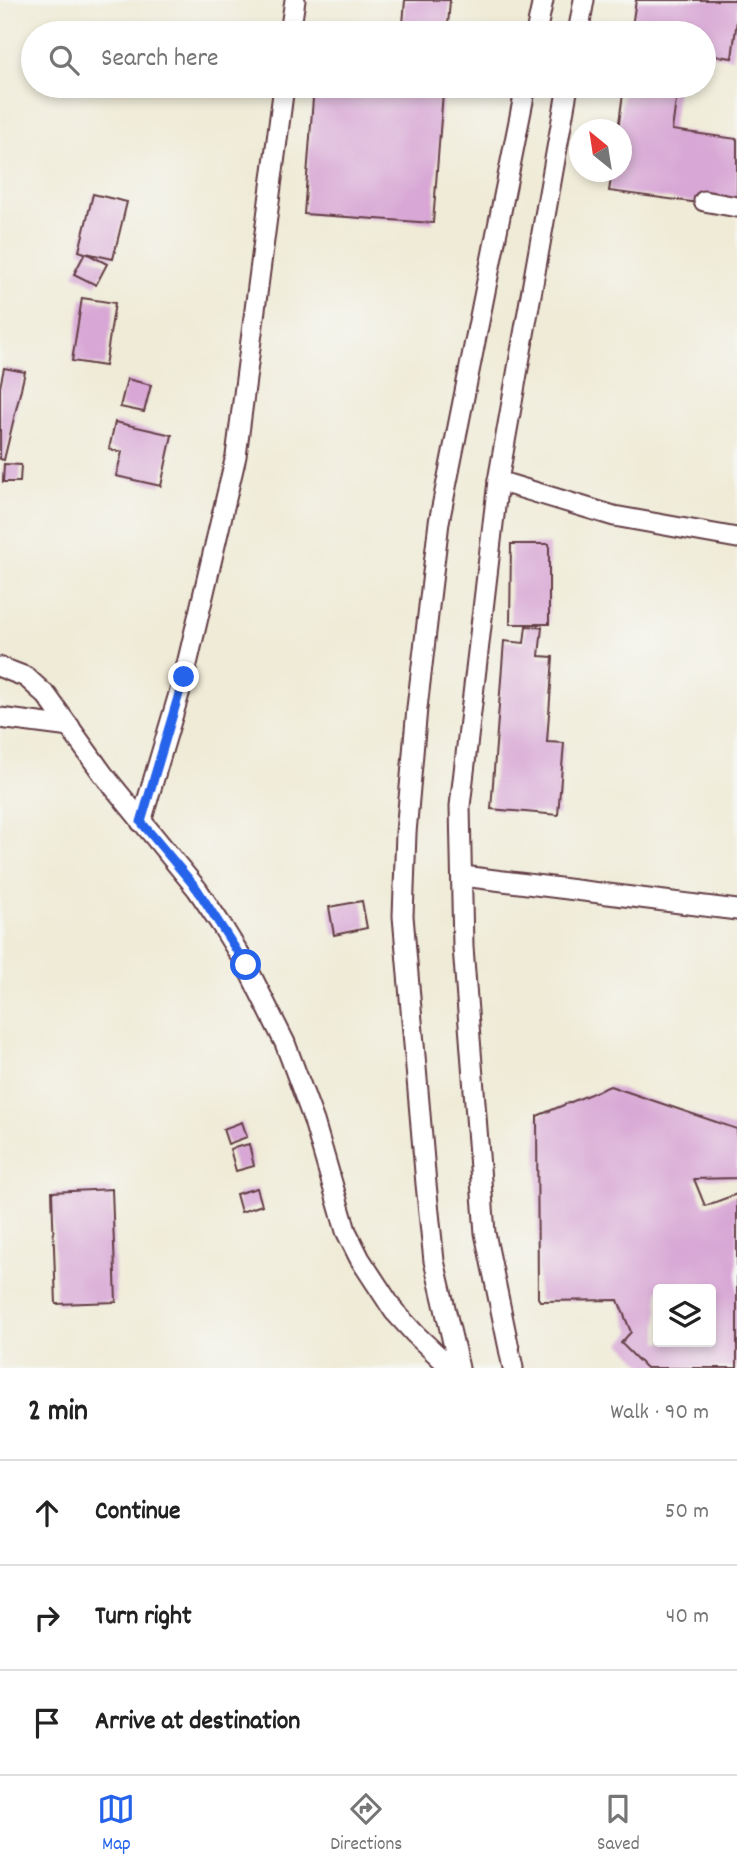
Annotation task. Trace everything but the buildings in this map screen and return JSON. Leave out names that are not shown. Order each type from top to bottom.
[{"type":"street","points":[[292,21],[295,0]]},
{"type":"street","points":[[539,21],[543,0]]},
{"type":"street","points":[[580,21],[584,0]]},
{"type":"street","points":[[141,822],[196,628],[236,456],[282,98]]},
{"type":"street","points":[[459,1368],[434,1261],[426,1184],[403,916],[407,834],[417,708],[439,522],[524,98]]},
{"type":"street","points":[[513,1368],[485,1233],[463,947],[460,806],[498,481],[566,98]]},
{"type":"street","points":[[704,201],[737,207]]},
{"type":"street","points":[[498,481],[614,516],[737,538]]},
{"type":"street","points":[[0,667],[38,685],[103,774],[197,889],[246,965],[268,1005],[301,1082],[346,1231],[360,1259],[394,1311],[422,1342],[451,1368]]},
{"type":"street","points":[[0,718],[70,727]]},
{"type":"street","points":[[463,876],[737,910]]},
{"type":"route","points":[[184,677],[141,822],[197,889],[246,965]]}]
